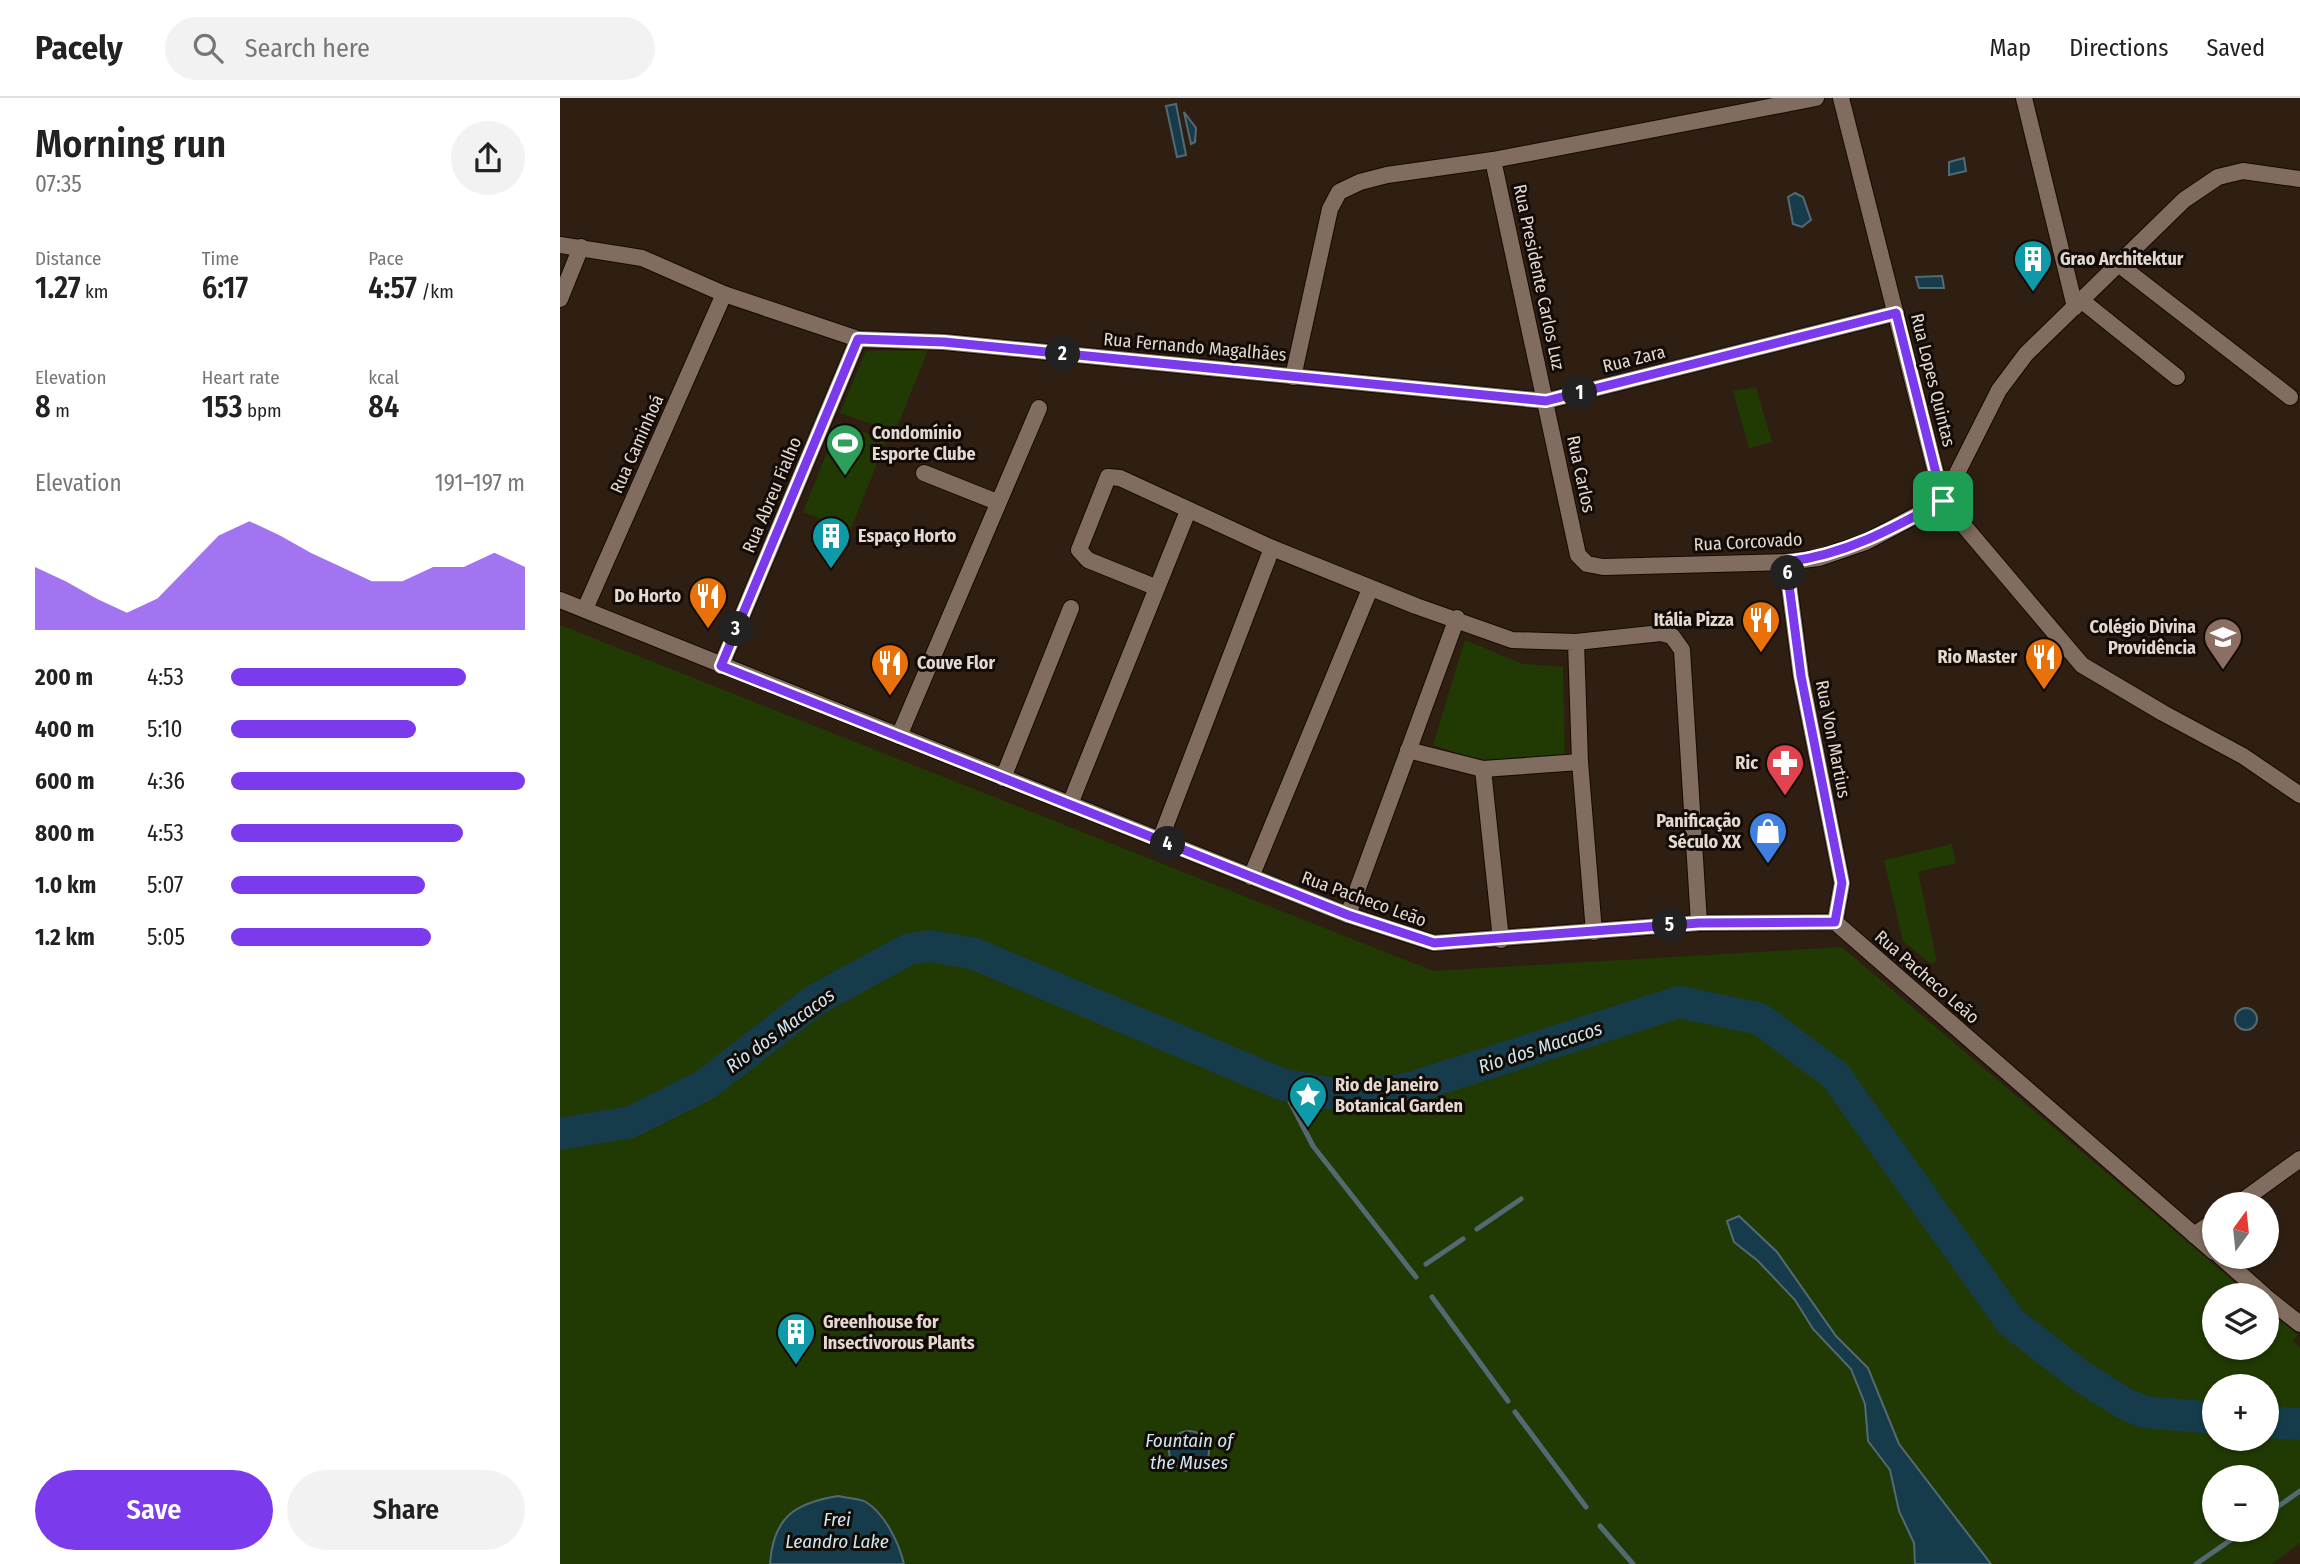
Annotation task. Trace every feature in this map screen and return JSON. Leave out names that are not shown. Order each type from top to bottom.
[{"type":"street","name":"Rua Fernando Magalhães","points":[[560,245],[642,258],[724,294],[858,339],[944,342],[1293,377],[1330,209],[1339,192],[1360,181],[1387,175],[1493,160],[1816,98]]},
{"type":"street","name":"Rua Lopes Quintas","points":[[1841,98],[1943,501],[2082,665],[2243,756],[2300,795]]},
{"type":"street","points":[[2024,98],[2078,304],[2177,377]]},
{"type":"street","name":"Rua Presidente Carlos Luz","points":[[1493,160],[1546,401]]},
{"type":"street","points":[[1943,501],[1999,390],[2026,354],[2184,200],[2218,177],[2243,171],[2300,179]]},
{"type":"street","points":[[560,299],[581,247]]},
{"type":"street","points":[[2117,263],[2290,397]]},
{"type":"street","name":"Rua Caminhoá","points":[[585,609],[724,294]]},
{"type":"street","name":"Rua Zara","points":[[1293,377],[1546,401],[1896,313]]},
{"type":"street","name":"Rua Abreu Fialho","points":[[721,666],[858,339]]},
{"type":"street","name":"Rua Carlos","points":[[1546,401],[1578,555]]},
{"type":"street","points":[[899,736],[1038,408]]},
{"type":"street","points":[[924,473],[997,502]]},
{"type":"street","points":[[1155,587],[1088,560],[1079,550],[1104,480],[1111,476],[1370,589],[1457,618],[1512,640],[1576,642],[1661,634],[1672,636],[1682,650],[1699,923]]},
{"type":"street","name":"Rua Corcovado","points":[[1578,555],[1587,564],[1602,568],[1786,562],[1819,558],[1866,542],[1943,501]]},
{"type":"street","points":[[1070,804],[1155,587],[1188,511]]},
{"type":"street","points":[[1160,840],[1272,548]]},
{"type":"street","name":"Rua Von Martius","points":[[1786,562],[1801,676],[1842,883],[1835,922]]},
{"type":"street","points":[[1251,877],[1370,589]]},
{"type":"street","name":"Rua Pacheco Leão","points":[[560,600],[1251,877],[1348,915],[1434,943],[1699,923],[1835,922],[2202,1242]]},
{"type":"street","points":[[1003,778],[1071,608]]},
{"type":"street","points":[[1348,915],[1457,618]]},
{"type":"street","points":[[1576,642],[1580,762],[1594,932]]},
{"type":"street","points":[[1408,750],[1483,769],[1580,762]]},
{"type":"street","points":[[1483,769],[1501,940]]},
{"type":"street","points":[[2255,1192],[2300,1160]]},
{"type":"street","points":[[2194,1235],[2202,1229]]},
{"type":"street","points":[[2235,1269],[2250,1283]]},
{"type":"street","points":[[2279,1307],[2300,1324]]},
{"type":"green space","points":[[928,350],[895,432],[840,413],[866,351]]},
{"type":"green space","points":[[1756,387],[1772,442],[1749,448],[1733,391]]},
{"type":"green space","name":"Condomínio Esporte Clube","points":[[839,422],[886,441],[850,531],[803,512]]},
{"type":"green space","name":"Rio de Janeiro Botanical Garden","points":[[560,625],[1433,971],[1842,947],[2202,1254],[2202,1269],[2219,1269],[2236,1283],[2202,1283],[2202,1360],[2279,1360],[2279,1319],[2298,1335],[2293,1341],[2300,1347],[2300,1543],[2272,1564],[560,1564]]},
{"type":"green space","points":[[1465,640],[1523,664],[1563,667],[1565,758],[1484,762],[1433,745]]},
{"type":"green space","points":[[1952,844],[1956,863],[1918,872],[1937,962],[1930,963],[1903,941],[1884,860]]},
{"type":"water","points":[[1176,104],[1186,155],[1177,157],[1166,106]]},
{"type":"water","points":[[1184,112],[1196,128],[1195,142],[1191,144]]},
{"type":"water","points":[[1964,158],[1966,171],[1949,175],[1949,162]]},
{"type":"water","points":[[1795,193],[1803,197],[1811,220],[1802,227],[1793,224],[1788,197]]},
{"type":"water","points":[[1942,276],[1944,288],[1919,288],[1916,277]]},
{"type":"water","points":[[2246,1008],[2254,1011],[2257,1019],[2254,1027],[2246,1030],[2238,1027],[2235,1019],[2238,1011]]},
{"type":"water","points":[[1739,1216],[1777,1252],[1836,1336],[1868,1368],[1899,1444],[1991,1564],[1915,1564],[1914,1543],[1899,1511],[1890,1470],[1868,1441],[1865,1404],[1851,1369],[1813,1329],[1795,1300],[1758,1261],[1734,1242],[1727,1221]]},
{"type":"water","name":"Fountain of the Muses","points":[[1189,1431],[1197,1432],[1203,1437],[1208,1443],[1208,1459],[1203,1465],[1197,1470],[1189,1471],[1181,1470],[1175,1465],[1170,1459],[1169,1451],[1170,1443],[1175,1437],[1181,1432]]},
{"type":"water","name":"Frei Leandro Lake","points":[[838,1496],[863,1501],[873,1507],[895,1538],[904,1564],[770,1564],[776,1535],[789,1515],[810,1503]]},
{"type":"waterway","name":"Rio dos Macacos","points":[[560,1134],[631,1122],[705,1085],[815,1000],[909,949],[931,946],[975,954],[1281,1084],[1348,1097],[1407,1089],[1679,1002],[1760,1019],[1835,1075],[2011,1322],[2079,1375],[2127,1405],[2145,1412],[2202,1417]]},
{"type":"waterway","points":[[1281,1084],[1313,1146],[1416,1277]]},
{"type":"waterway","points":[[1477,1229],[1521,1199]]},
{"type":"waterway","points":[[1426,1264],[1463,1239]]},
{"type":"waterway","points":[[1432,1297],[1508,1401]]},
{"type":"waterway","points":[[1515,1412],[1586,1507]]},
{"type":"waterway","name":"Rio dos Macacos","points":[[2279,1423],[2300,1424]]},
{"type":"waterway","points":[[2279,1506],[2300,1491]]},
{"type":"waterway","points":[[1600,1526],[1633,1564]]},
{"type":"waterway","points":[[2196,1564],[2228,1542]]},
{"type":"place","name":"Grao Architektur","points":[[2033,293]]},
{"type":"place","name":"Condomínio Esporte Clube","points":[[845,477]]},
{"type":"place","name":"Espaço Horto","points":[[831,570]]},
{"type":"place","name":"Do Horto","points":[[708,630]]},
{"type":"place","name":"Itália Pizza","points":[[1761,654]]},
{"type":"place","name":"Colégio Divina Providência","points":[[2223,671]]},
{"type":"place","name":"Rio Master","points":[[2044,691]]},
{"type":"place","name":"Couve Flor","points":[[890,697]]},
{"type":"place","name":"Ric","points":[[1785,797]]},
{"type":"place","name":"Panificação Século XX","points":[[1768,865]]},
{"type":"place","name":"Rio de Janeiro Botanical Garden","points":[[1308,1129]]},
{"type":"place","name":"Greenhouse for Insectivorous Plants","points":[[796,1366]]},
{"type":"route","points":[[1896,313],[1943,501],[1866,542],[1819,558],[1786,562],[1801,676],[1842,883],[1835,922],[1699,923],[1501,940],[1424,942],[1348,915],[721,666],[858,339],[944,342],[1546,401],[1896,313]]}]
